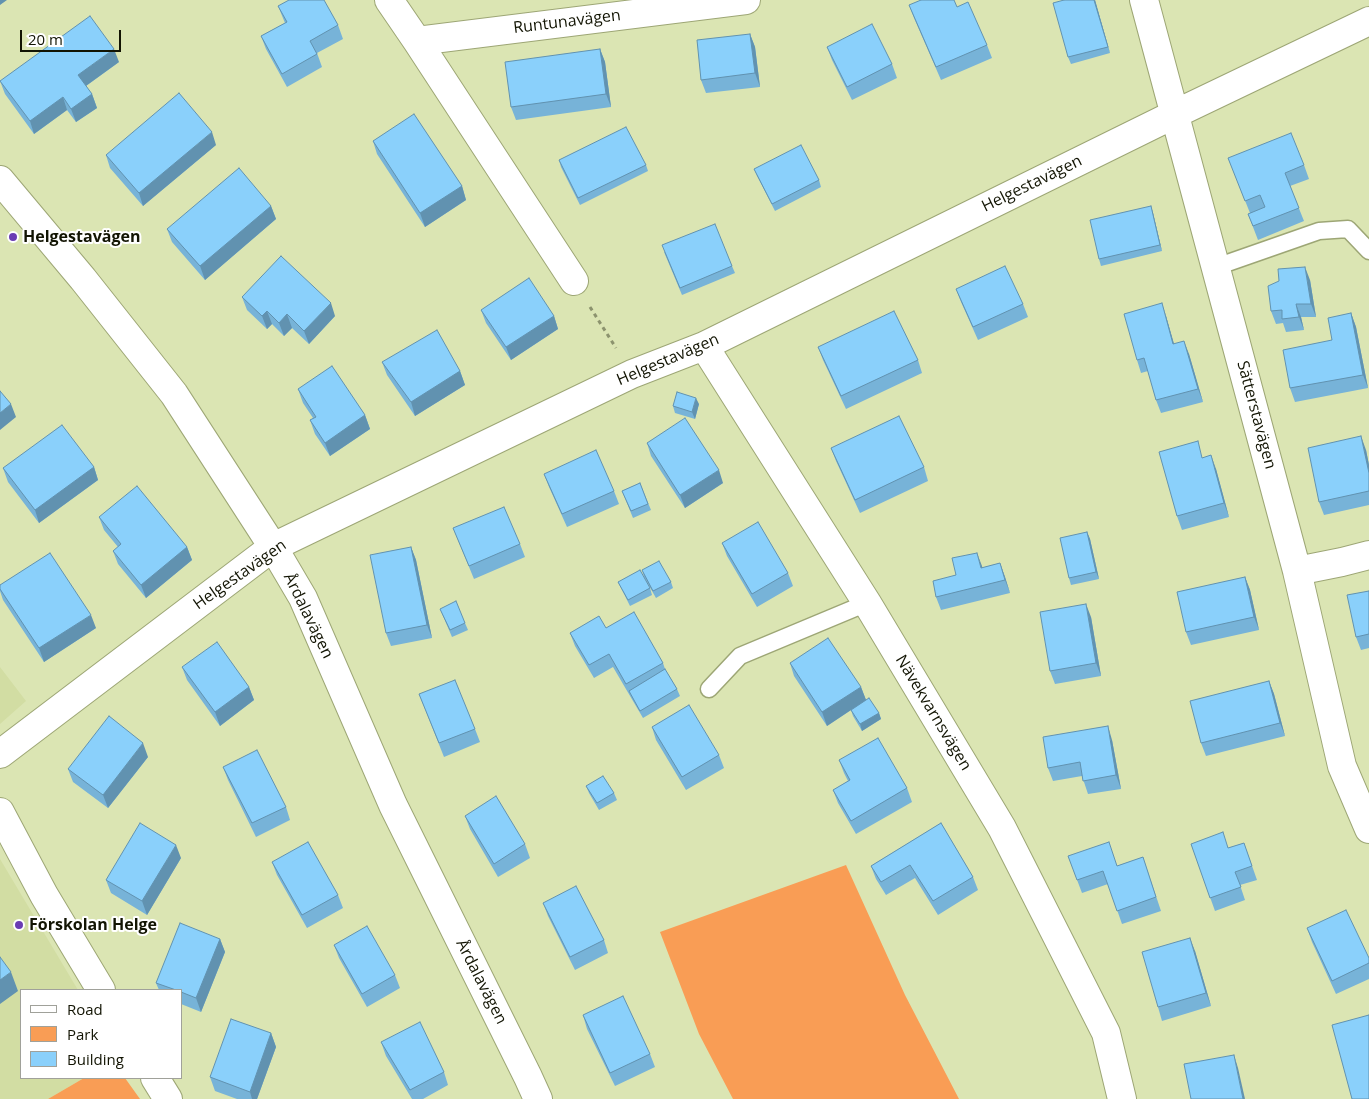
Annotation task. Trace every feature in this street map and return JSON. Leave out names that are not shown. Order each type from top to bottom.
[{"type":"street","points":[[390,0],[574,281]]},
{"type":"street","name":"Runtunavägen","points":[[417,41],[627,7],[746,0]]},
{"type":"street","name":"Sätterstavägen","points":[[1144,0],[1297,572],[1342,766],[1369,829]]},
{"type":"street","name":"Helgestavägen","points":[[0,754],[273,547],[632,374],[704,346],[1175,114],[1369,21]]},
{"type":"street","name":"Årdalavägen","points":[[0,180],[83,279],[174,394],[273,547],[302,598],[393,805],[538,1099]]},
{"type":"street","name":"Nävekvarnsvägen","points":[[704,346],[867,603],[1007,837],[1106,1032],[1122,1099]]},
{"type":"street","points":[[1297,572],[1369,555]]},
{"type":"street","points":[[0,812],[44,895],[100,989]]},
{"type":"street","points":[[156,1079],[168,1099]]},
{"type":"lane","points":[[1216,267],[1319,231],[1348,230],[1369,251]]},
{"type":"lane","points":[[709,689],[740,656],[867,603]]},
{"type":"path","points":[[574,281],[632,374]]},
{"type":"shaded area","points":[[0,667],[26,701],[0,724]]},
{"type":"shaded area","name":"Förskolan Helge","points":[[0,859],[77,989],[20,989],[20,1079],[82,1079],[48,1099],[0,1099]]},
{"type":"green space","points":[[846,865],[905,995],[959,1099],[733,1099],[699,1034],[660,932]]},
{"type":"green space","points":[[82,1079],[126,1079],[140,1099],[48,1099]]},
{"type":"building","points":[[289,0],[324,0],[338,25],[310,41],[317,54],[282,74],[261,36],[287,22],[278,6]]},
{"type":"building","points":[[921,0],[954,0],[957,7],[968,2],[987,45],[936,67],[909,5]]},
{"type":"building","points":[[1064,0],[1094,0],[1108,47],[1068,57],[1053,3]]},
{"type":"building","points":[[90,16],[114,49],[78,75],[92,94],[71,109],[63,97],[30,121],[0,81]]},
{"type":"building","points":[[872,24],[892,64],[847,87],[827,47]]},
{"type":"building","points":[[750,34],[755,73],[701,80],[697,40]]},
{"type":"building","points":[[600,49],[606,94],[511,107],[505,62]]},
{"type":"building","points":[[179,93],[212,132],[139,193],[106,155]]},
{"type":"building","points":[[414,114],[462,186],[420,213],[373,141]]},
{"type":"building","points":[[626,127],[646,165],[578,198],[559,160]]},
{"type":"building","points":[[1291,133],[1304,165],[1285,173],[1299,208],[1253,226],[1248,214],[1265,207],[1260,195],[1245,201],[1228,158]]},
{"type":"building","points":[[801,145],[819,180],[772,204],[754,169]]},
{"type":"building","points":[[239,168],[271,206],[200,266],[167,229]]},
{"type":"building","points":[[1151,206],[1160,245],[1099,259],[1090,220]]},
{"type":"building","points":[[715,224],[732,266],[680,288],[662,245]]},
{"type":"building","points":[[281,256],[331,303],[304,331],[287,314],[279,323],[267,311],[262,316],[242,297]]},
{"type":"building","points":[[1005,266],[1023,304],[973,327],[956,289]]},
{"type":"building","points":[[1305,267],[1311,304],[1296,304],[1299,317],[1282,319],[1282,310],[1271,311],[1268,286],[1279,281],[1278,269]]},
{"type":"building","points":[[529,278],[554,316],[506,347],[481,310]]},
{"type":"building","points":[[1162,303],[1173,344],[1184,341],[1198,389],[1156,400],[1144,358],[1137,360],[1124,314]]},
{"type":"building","points":[[894,311],[918,360],[841,396],[818,347]]},
{"type":"building","points":[[1351,313],[1363,375],[1290,388],[1283,350],[1332,340],[1328,318]]},
{"type":"building","points":[[437,330],[460,371],[411,402],[382,362]]},
{"type":"building","points":[[332,366],[365,415],[325,443],[310,420],[316,417],[298,389]]},
{"type":"building","points":[[0,391],[11,404],[0,413]]},
{"type":"building","points":[[677,392],[696,398],[692,412],[673,406]]},
{"type":"building","points":[[899,416],[924,467],[855,500],[831,448]]},
{"type":"building","points":[[685,418],[719,470],[680,495],[647,443]]},
{"type":"building","points":[[62,425],[94,467],[35,510],[3,468]]},
{"type":"building","points":[[1361,436],[1369,473],[1369,491],[1319,502],[1308,448]]},
{"type":"building","points":[[1198,441],[1202,458],[1211,455],[1224,503],[1177,516],[1159,452]]},
{"type":"building","points":[[596,450],[614,491],[562,514],[544,474]]},
{"type":"building","points":[[640,483],[648,504],[631,511],[622,491]]},
{"type":"building","points":[[137,486],[187,547],[141,585],[113,551],[121,544],[99,517]]},
{"type":"building","points":[[504,507],[520,544],[469,566],[453,528]]},
{"type":"building","points":[[758,522],[788,573],[752,594],[722,543]]},
{"type":"building","points":[[1087,532],[1096,572],[1069,578],[1060,538]]},
{"type":"building","points":[[411,547],[427,625],[386,633],[370,555]]},
{"type":"building","points":[[50,553],[91,615],[39,648],[0,589],[0,585]]},
{"type":"building","points":[[977,553],[981,568],[1000,563],[1005,580],[936,597],[933,581],[956,575],[952,558]]},
{"type":"building","points":[[659,561],[671,582],[653,591],[642,570]]},
{"type":"building","points":[[640,570],[650,588],[628,600],[618,582]]},
{"type":"building","points":[[1245,577],[1254,617],[1186,632],[1177,592]]},
{"type":"building","points":[[1369,591],[1369,634],[1356,637],[1347,595]]},
{"type":"building","points":[[456,601],[465,623],[450,630],[440,609]]},
{"type":"building","points":[[1086,604],[1096,663],[1050,671],[1040,612]]},
{"type":"building","points":[[634,612],[663,663],[626,684],[609,654],[589,665],[570,633],[599,616],[606,628]]},
{"type":"building","points":[[828,638],[861,687],[822,712],[790,663]]},
{"type":"building","points":[[217,642],[249,687],[215,712],[182,667]]},
{"type":"building","points":[[665,669],[677,689],[640,711],[629,691]]},
{"type":"building","points":[[455,680],[475,729],[439,743],[419,694]]},
{"type":"building","points":[[1269,681],[1280,723],[1201,743],[1190,701]]},
{"type":"building","points":[[869,698],[879,713],[860,724],[851,710]]},
{"type":"building","points":[[689,705],[719,755],[682,777],[652,727]]},
{"type":"building","points":[[109,716],[143,743],[103,795],[68,769]]},
{"type":"building","points":[[1108,726],[1116,775],[1083,781],[1080,762],[1048,768],[1043,737]]},
{"type":"building","points":[[878,738],[907,788],[851,821],[833,790],[850,780],[839,760]]},
{"type":"building","points":[[257,750],[286,807],[252,823],[223,767]]},
{"type":"building","points":[[603,776],[614,793],[597,803],[586,786]]},
{"type":"building","points":[[496,796],[525,844],[494,864],[465,816]]},
{"type":"building","points":[[140,823],[176,845],[142,901],[106,880]]},
{"type":"building","points":[[941,823],[973,877],[933,901],[910,865],[881,882],[871,866]]},
{"type":"building","points":[[1223,832],[1228,848],[1244,843],[1252,866],[1235,872],[1241,887],[1210,898],[1191,844]]},
{"type":"building","points":[[308,842],[338,895],[302,915],[272,862]]},
{"type":"building","points":[[1109,842],[1117,866],[1143,857],[1156,897],[1117,911],[1103,871],[1077,880],[1068,856]]},
{"type":"building","points":[[576,886],[604,940],[570,957],[543,903]]},
{"type":"building","points":[[1346,910],[1369,958],[1369,963],[1332,981],[1307,928]]},
{"type":"building","points":[[180,923],[220,939],[196,998],[182,992],[182,989],[173,989],[156,983]]},
{"type":"building","points":[[367,926],[395,975],[362,994],[334,945]]},
{"type":"building","points":[[1190,938],[1206,993],[1158,1007],[1142,952]]},
{"type":"building","points":[[0,957],[11,972],[0,980]]},
{"type":"building","points":[[623,996],[650,1054],[610,1073],[583,1015]]},
{"type":"building","points":[[1369,1015],[1369,1099],[1352,1099],[1332,1025]]},
{"type":"building","points":[[231,1019],[271,1033],[250,1092],[210,1077]]},
{"type":"building","points":[[420,1022],[444,1072],[410,1090],[381,1042]]},
{"type":"building","points":[[1234,1055],[1243,1099],[1191,1099],[1184,1064]]},
{"type":"place","name":"Helgestavägen","points":[[13,237]]},
{"type":"place","name":"Förskolan Helge","points":[[19,925]]}]
